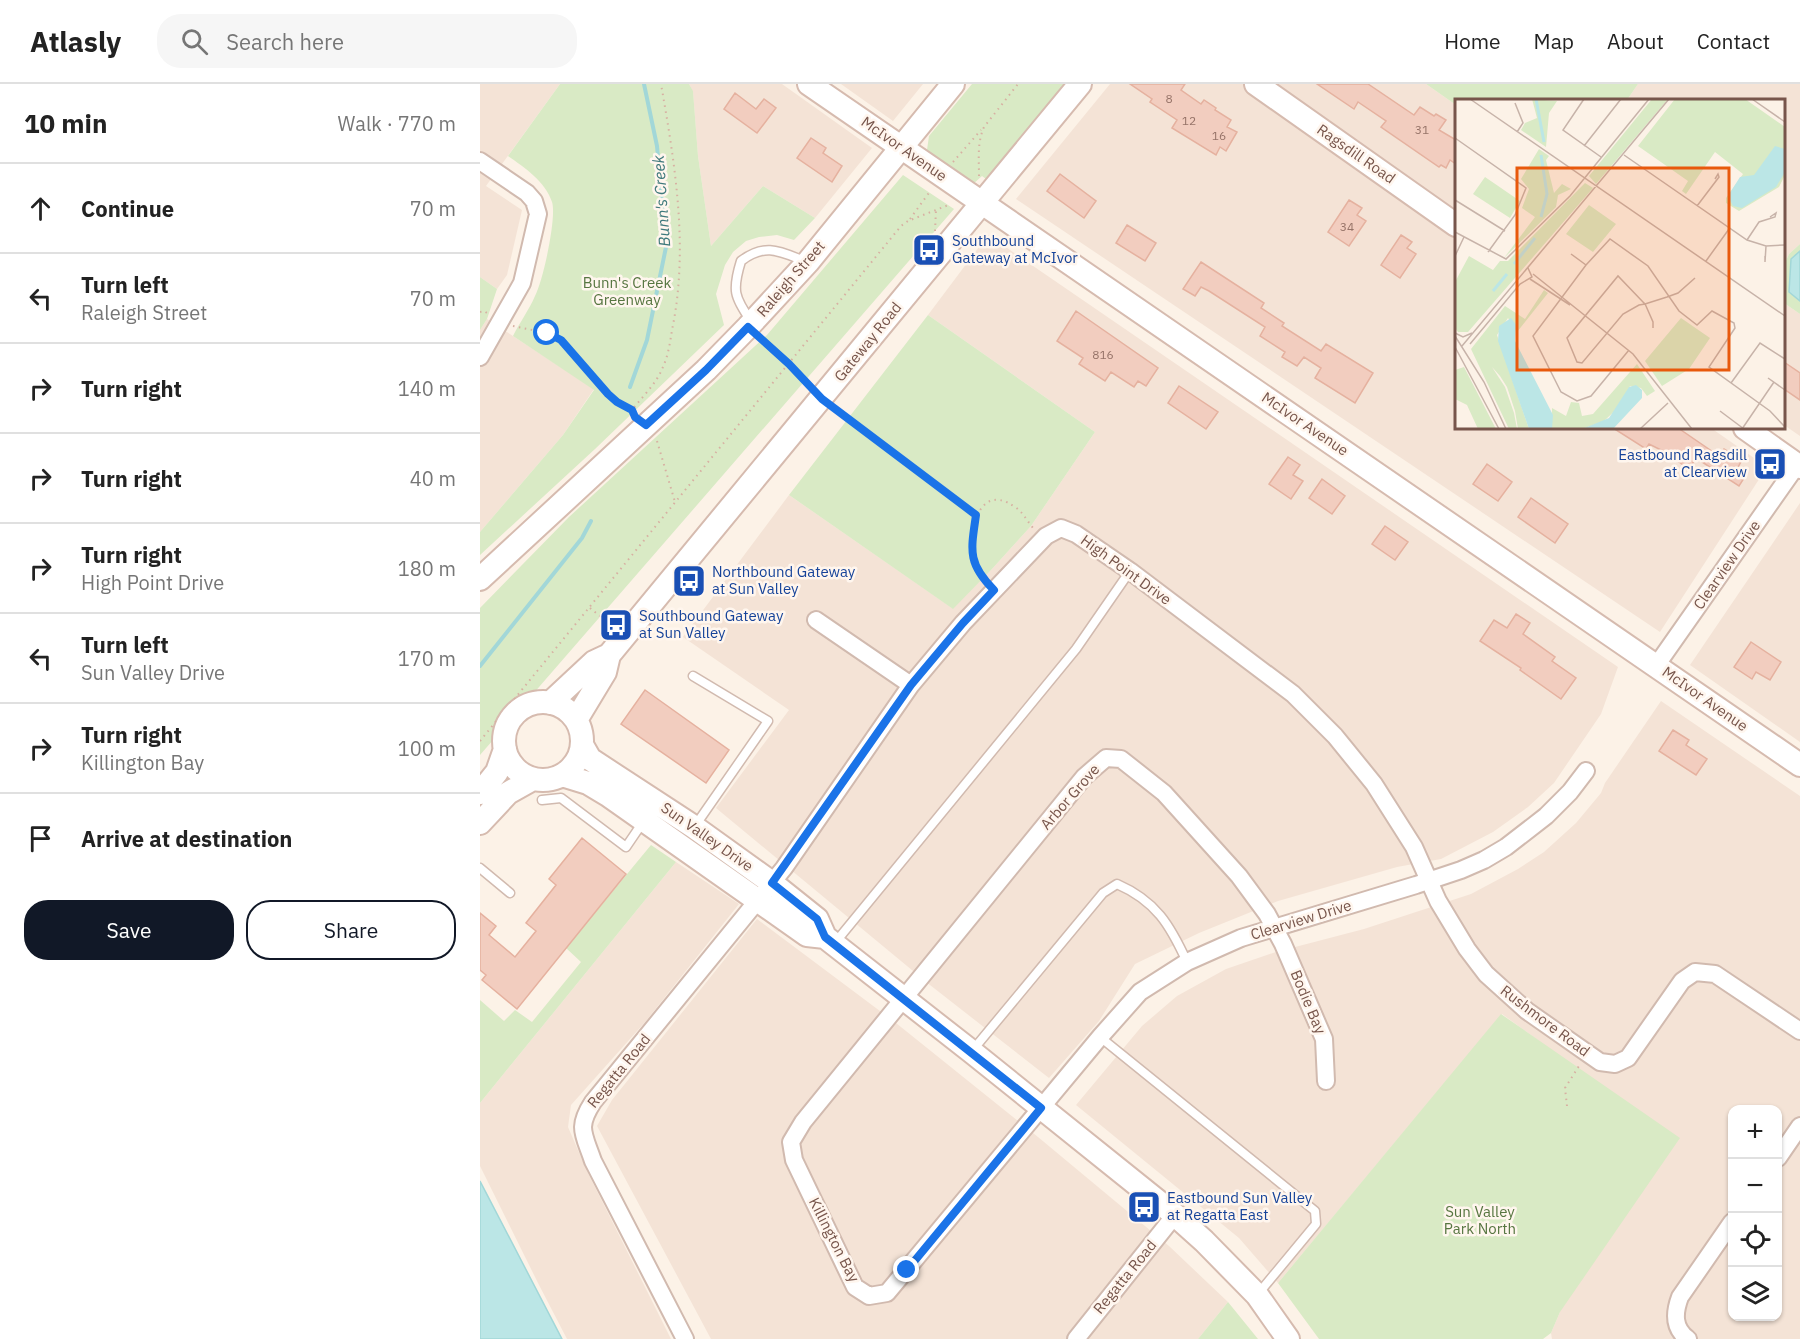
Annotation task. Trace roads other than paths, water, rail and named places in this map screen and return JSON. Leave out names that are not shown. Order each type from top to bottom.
[{"type":"street","name":"McIvor Avenue","points":[[809,84],[1800,765]]},
{"type":"street","name":"Raleigh Street","points":[[480,579],[638,417],[706,370],[750,325],[808,262],[953,84]]},
{"type":"street","name":"Gateway Road","points":[[480,793],[497,772],[505,749],[507,728],[512,718],[529,705],[540,702],[550,703],[594,662],[609,655],[822,399],[975,198],[1080,84]]},
{"type":"street","name":"Ragsdill Road","points":[[1256,84],[1455,224]]},
{"type":"street","points":[[480,161],[527,193],[537,207],[538,214],[522,283],[480,357]]},
{"type":"street","points":[[1746,429],[1799,466]]},
{"type":"street","name":"Clearview Drive","points":[[1656,666],[1799,466]]},
{"type":"street","name":"High Point Drive","points":[[765,891],[911,685],[994,590],[1043,539],[1061,528],[1076,534],[1130,571],[1293,694],[1335,736],[1374,784],[1414,847],[1429,879]]},
{"type":"street","points":[[816,620],[911,685]]},
{"type":"street","name":"Gateway Road","points":[[576,720],[605,672],[609,655]]},
{"type":"street","points":[[505,749],[515,768],[533,778],[548,780],[562,775],[576,763],[582,745],[582,736],[576,720],[565,709],[550,703]]},
{"type":"street","name":"Sun Valley Drive","points":[[582,745],[590,759],[651,811],[765,891]]},
{"type":"street","name":"Arbor Grove","points":[[903,998],[1084,777],[1106,758],[1121,759],[1164,793],[1239,876],[1274,927]]},
{"type":"street","name":"Clearview Drive","points":[[1041,1108],[1140,992],[1187,963],[1241,938],[1461,870],[1484,860],[1506,847],[1546,816],[1570,792],[1586,771]]},
{"type":"street","name":"Sun Valley Drive","points":[[562,775],[588,783],[694,827],[765,891],[807,935],[830,940],[1175,1215],[1257,1295],[1288,1339]]},
{"type":"street","points":[[480,823],[508,793],[533,778]]},
{"type":"street","name":"Rushmore Road","points":[[1429,879],[1438,901],[1467,949],[1486,974],[1527,1011],[1600,1062],[1615,1064],[1628,1058],[1682,981],[1695,972],[1715,974],[1800,1031]]},
{"type":"street","name":"Regatta Road","points":[[685,1339],[593,1161],[583,1130],[583,1117],[592,1102],[765,891]]},
{"type":"street","name":"Bodie Bay","points":[[1274,927],[1324,1039],[1326,1081]]},
{"type":"street","name":"Killington Bay","points":[[903,998],[803,1122],[791,1142],[794,1160],[855,1287],[869,1296],[887,1293],[1041,1108]]},
{"type":"street","points":[[1782,1152],[1800,1126]]},
{"type":"street","name":"Regatta Road","points":[[1076,1339],[1175,1215]]},
{"type":"street","points":[[1688,1339],[1682,1334],[1676,1322],[1676,1309],[1680,1297],[1728,1228]]},
{"type":"lane","points":[[750,325],[740,305],[734,281],[741,261],[761,250],[776,250],[808,262]]},
{"type":"lane","points":[[830,940],[1076,649],[1130,571]]},
{"type":"lane","points":[[693,676],[768,721],[694,827]]},
{"type":"lane","points":[[542,800],[561,798],[627,847],[651,811]]},
{"type":"lane","points":[[480,868],[510,892]]},
{"type":"lane","points":[[972,1052],[1103,893],[1117,884],[1132,891],[1162,917],[1173,932],[1187,963]]},
{"type":"lane","points":[[1100,1037],[1315,1211],[1316,1224],[1257,1295]]},
{"type":"water","points":[[1800,251],[1800,301],[1789,292],[1791,259]]},
{"type":"water","points":[[480,1181],[562,1339],[480,1339]]},
{"type":"waterway","name":"Bunn's Creek","points":[[630,387],[647,340],[666,247],[657,146],[644,84]]},
{"type":"waterway","name":"Bunn's Creek","points":[[480,666],[582,538],[591,521]]},
{"type":"place","name":"Southbound Gateway at McIvor","points":[[929,250]]},
{"type":"place","name":"Eastbound Ragsdill at Clearview","points":[[1770,464]]},
{"type":"place","name":"Northbound Gateway at Sun Valley","points":[[689,581]]},
{"type":"place","name":"Southbound Gateway at Sun Valley","points":[[616,625]]},
{"type":"place","name":"Eastbound Sun Valley at Regatta East","points":[[1144,1207]]},
{"type":"park label","name":"Bunn's Creek Greenway","points":[[627,292]]},
{"type":"park label","name":"Sun Valley Park North","points":[[1480,1220]]}]
